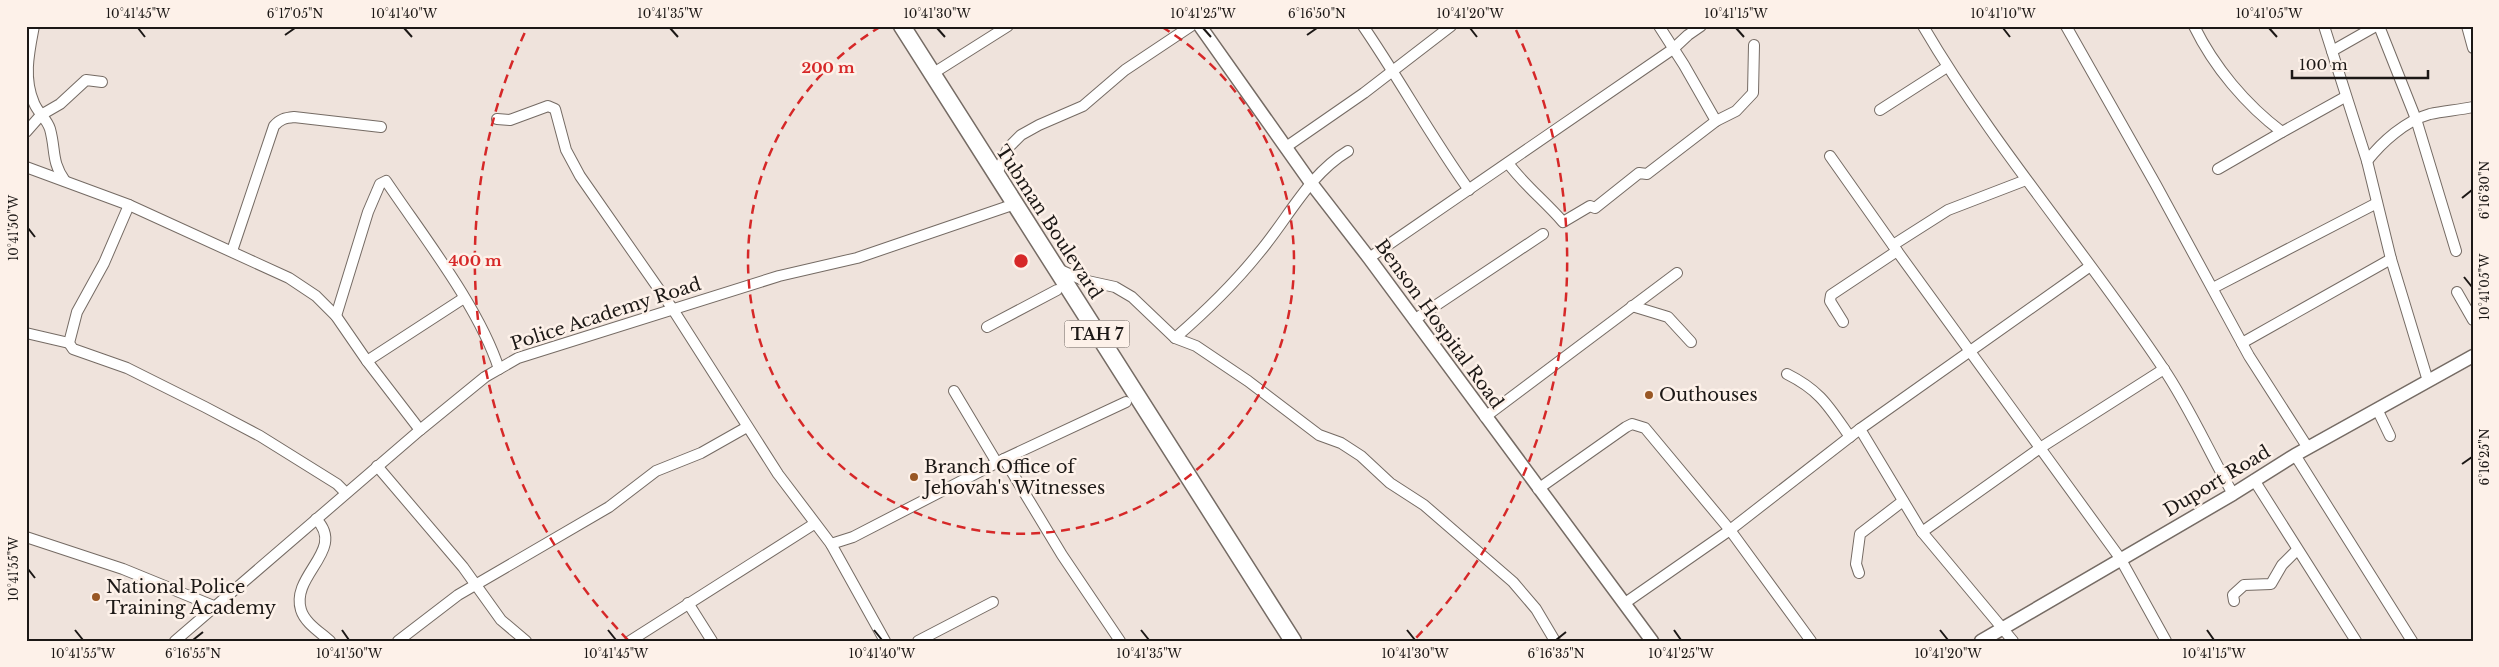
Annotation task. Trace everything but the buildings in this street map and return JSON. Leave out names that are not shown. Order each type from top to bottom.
[{"type":"highway","name":"Tubman Boulevard","points":[[889,26],[1009,206],[1056,268],[1294,641]]},
{"type":"highway","name":"Tubman Boulevard","points":[[902,26],[996,176],[1009,206],[1057,290],[1126,402],[1280,641]]},
{"type":"street","points":[[34,26],[28,59],[28,90],[41,115],[47,121],[56,167],[65,181]]},
{"type":"street","points":[[932,74],[1008,26]]},
{"type":"street","points":[[996,176],[1008,148],[1021,135],[1038,124],[1083,106],[1125,70],[1191,26]]},
{"type":"street","name":"Benson Hospital Road","points":[[1200,26],[1311,183],[1369,258],[1652,641]]},
{"type":"street","points":[[1363,26],[1393,70],[1439,147],[1469,190]]},
{"type":"street","points":[[1286,147],[1451,26]]},
{"type":"street","points":[[1659,26],[1716,121]]},
{"type":"street","points":[[1369,258],[1673,49],[1700,26]]},
{"type":"street","points":[[1923,26],[1947,67],[2026,180],[2164,369],[2233,494]]},
{"type":"street","points":[[2066,26],[2242,343],[2308,448]]},
{"type":"street","points":[[2194,26],[2232,83],[2264,118],[2282,132]]},
{"type":"street","points":[[2324,26],[2366,161],[2391,259],[2428,380]]},
{"type":"street","points":[[2332,51],[2378,26],[2416,120],[2456,251]]},
{"type":"street","points":[[2467,26],[2473,48]]},
{"type":"street","points":[[1508,163],[1521,180],[1543,198],[1563,222],[1590,206],[1595,208],[1639,173],[1647,174],[1716,121],[1736,111],[1753,92],[1754,45]]},
{"type":"street","points":[[1880,110],[1947,67]]},
{"type":"street","points":[[26,132],[41,115],[60,104],[86,80],[102,82]]},
{"type":"street","points":[[2218,169],[2345,98]]},
{"type":"street","points":[[497,119],[510,120],[548,106],[554,108],[566,150],[580,176],[672,308],[747,427],[830,544],[885,641]]},
{"type":"street","points":[[2366,161],[2389,138],[2416,120],[2430,114],[2473,107]]},
{"type":"street","points":[[232,251],[274,126],[278,122],[284,118],[294,117],[381,126]]},
{"type":"street","points":[[1174,338],[1222,295],[1247,267],[1326,166],[1348,151]]},
{"type":"street","points":[[1830,156],[2120,558],[2166,641]]},
{"type":"street","points":[[26,167],[129,205],[289,278],[316,296],[336,316],[367,361],[420,430]]},
{"type":"street","points":[[1843,322],[1830,301],[1832,295],[1948,210],[2026,180]]},
{"type":"street","points":[[336,316],[368,212],[383,181],[386,181],[464,298],[492,349],[499,369]]},
{"type":"street","points":[[2213,288],[2377,203]]},
{"type":"street","points":[[69,343],[77,312],[104,263],[129,205]]},
{"type":"street","name":"Police Academy Road","points":[[175,641],[420,430],[485,377],[518,358],[672,308],[779,276],[857,258],[1009,206]]},
{"type":"street","points":[[1414,320],[1543,234]]},
{"type":"street","points":[[2242,343],[2391,259]]},
{"type":"street","points":[[1625,603],[1730,530],[1860,429],[2090,267]]},
{"type":"street","points":[[1056,268],[1083,280],[1115,287],[1132,297],[1174,338],[1196,346],[1248,381],[1319,435],[1340,443],[1361,456],[1390,483],[1424,505],[1512,582],[1536,609],[1555,641]]},
{"type":"street","points":[[1485,417],[1677,273]]},
{"type":"street","points":[[987,328],[1057,290]]},
{"type":"street","points":[[2457,292],[2473,320]]},
{"type":"street","points":[[367,361],[464,298]]},
{"type":"street","points":[[1632,306],[1668,317],[1691,342]]},
{"type":"street","points":[[26,333],[69,343],[73,349],[128,368],[260,436],[337,484],[346,493]]},
{"type":"street","name":"Duport Road","points":[[1981,641],[2000,628],[2026,616],[2120,558],[2233,494],[2295,455],[2472,357]]},
{"type":"street","points":[[1922,532],[2040,448],[2164,369]]},
{"type":"street","points":[[1787,374],[1810,386],[1827,403],[1850,437]]},
{"type":"street","points":[[954,390],[1120,641]]},
{"type":"street","points":[[830,544],[853,537],[1001,461],[1126,402]]},
{"type":"street","points":[[2377,409],[2390,436]]},
{"type":"street","points":[[1538,489],[1632,424],[1639,425],[1653,436],[1730,530],[1812,641]]},
{"type":"street","points":[[398,641],[458,595],[609,507],[656,471],[701,452],[747,427]]},
{"type":"street","points":[[1860,429],[1922,532],[2000,628],[2013,641]]},
{"type":"street","points":[[2295,455],[2412,641]]},
{"type":"street","points":[[377,466],[477,585],[501,620],[526,641]]},
{"type":"street","points":[[2254,480],[2356,641]]},
{"type":"street","points":[[1859,573],[1856,564],[1860,534],[1903,500]]},
{"type":"street","points":[[316,519],[326,534],[326,544],[304,584],[299,600],[301,611],[308,622],[326,639]]},
{"type":"street","points":[[630,641],[814,524]]},
{"type":"street","points":[[26,537],[123,569],[216,607]]},
{"type":"street","points":[[2234,601],[2233,595],[2244,585],[2272,588],[2282,565],[2297,550]]},
{"type":"street","points":[[918,641],[993,602]]},
{"type":"street","points":[[688,603],[712,641]]},
{"type":"place","name":"Outhouses","points":[[1649,395]]},
{"type":"place","name":"Branch Office of Jehovah's Witnesses","points":[[914,477]]},
{"type":"place","name":"National Police Training Academy","points":[[96,597]]}]
